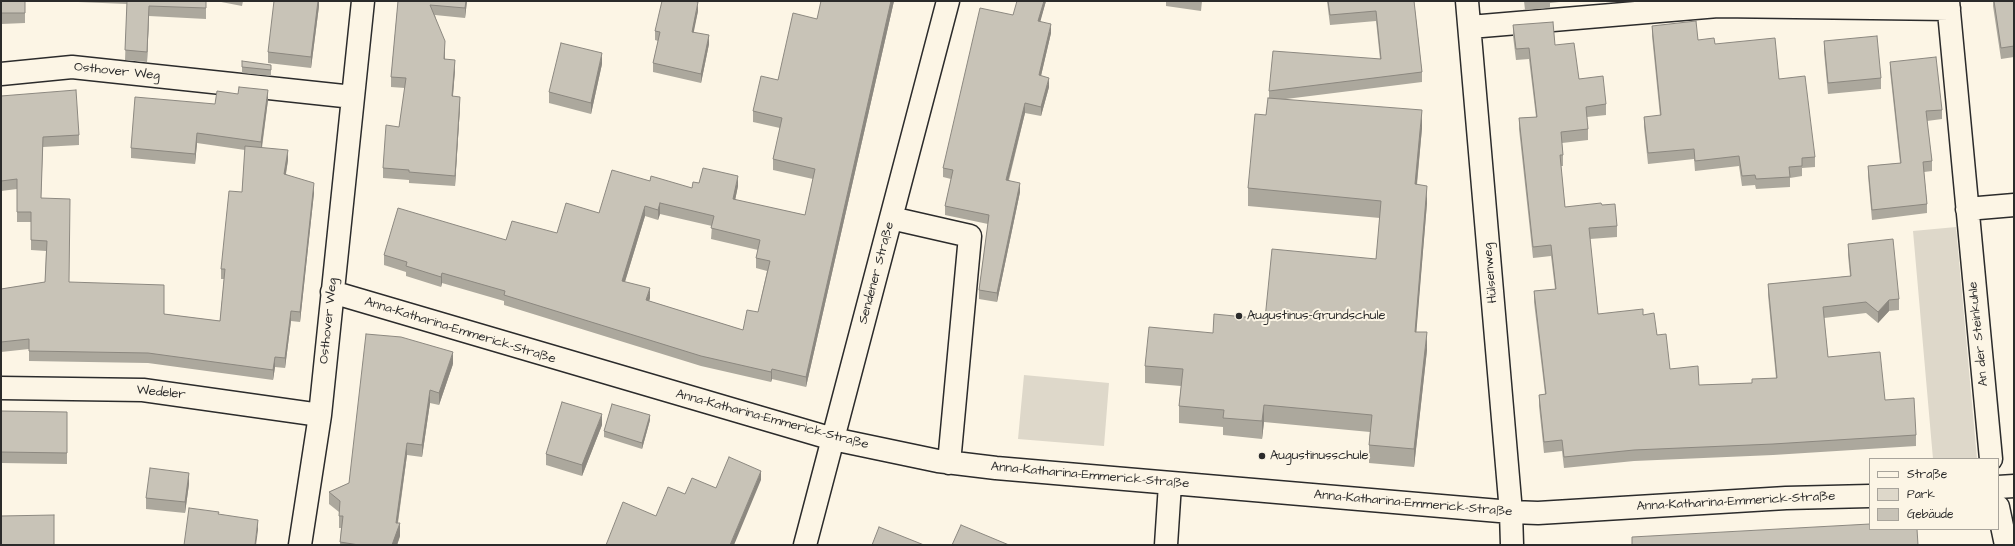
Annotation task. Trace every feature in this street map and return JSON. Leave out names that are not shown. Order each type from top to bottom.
[{"type":"street","name":"Osthover Weg","points":[[300,545],[320,414],[363,1]]},
{"type":"street","name":"Sendener Straße","points":[[805,545],[948,1]]},
{"type":"street","name":"Hülsenweg","points":[[1467,1],[1511,512],[1512,545]]},
{"type":"street","name":"An der Steinkuhle","points":[[1470,27],[1718,6],[1949,5],[1991,458]]},
{"type":"street","name":"Osthover Weg","points":[[1,74],[72,67],[353,97]]},
{"type":"street","points":[[1967,209],[2014,204]]},
{"type":"street","points":[[892,218],[970,236],[949,463]]},
{"type":"street","name":"Anna-Katharina-Emmerick-Straße","points":[[332,292],[833,440],[949,463],[1170,484],[1538,513],[1786,498],[1869,496]]},
{"type":"street","name":"Wedeler","points":[[1,388],[143,390],[320,414]]},
{"type":"street","points":[[1166,545],[1170,484]]},
{"type":"street","points":[[1999,487],[2014,486]]},
{"type":"street","points":[[1999,512],[2006,545]]},
{"type":"green space","points":[[1956,227],[1977,458],[1933,458],[1913,231]]},
{"type":"green space","points":[[1024,375],[1109,383],[1104,446],[1018,439]]},
{"type":"building","points":[[1,1],[25,1],[25,13],[1,13]]},
{"type":"building","points":[[127,1],[206,1],[206,8],[149,6],[147,52],[125,50]]},
{"type":"building","points":[[274,1],[318,1],[311,57],[268,52]]},
{"type":"building","points":[[398,1],[466,1],[465,8],[430,5],[445,41],[444,59],[455,60],[452,96],[460,97],[455,176],[383,168],[386,125],[399,127],[406,78],[391,77]]},
{"type":"building","points":[[662,1],[698,2],[692,32],[709,35],[701,74],[653,63],[660,32],[655,31]]},
{"type":"building","points":[[821,1],[891,1],[806,377],[772,369],[771,372],[701,356],[504,295],[505,291],[442,273],[441,277],[406,266],[407,262],[384,255],[398,208],[506,240],[512,221],[557,233],[566,203],[599,213],[612,170],[650,181],[651,176],[692,188],[693,182],[699,183],[703,168],[738,176],[733,199],[805,215],[815,169],[773,159],[782,118],[753,111],[761,76],[778,80],[793,13],[817,19]],"holes":[[[660,203],[714,216],[711,228],[760,240],[756,258],[770,261],[758,312],[747,310],[743,330],[646,300],[650,288],[622,281],[645,206],[658,210]]]},
{"type":"building","points":[[1017,1],[1044,1],[1038,21],[1051,24],[1039,75],[1049,78],[1041,107],[1025,103],[1006,180],[1020,183],[997,293],[979,290],[989,215],[945,206],[953,170],[943,168],[980,8],[1013,15]]},
{"type":"building","points":[[1328,1],[1414,1],[1422,72],[1269,91],[1273,51],[1381,59],[1376,11],[1330,15]]},
{"type":"building","points":[[1994,1],[2014,1],[2014,46],[2001,48]]},
{"type":"building","points":[[1696,21],[1698,40],[1714,38],[1715,44],[1775,38],[1779,79],[1805,76],[1815,157],[1802,158],[1802,166],[1789,167],[1790,177],[1756,179],[1755,175],[1742,176],[1739,156],[1695,161],[1694,149],[1648,153],[1644,117],[1661,115],[1652,26]]},
{"type":"building","points":[[1553,22],[1555,45],[1574,43],[1579,79],[1603,76],[1606,104],[1586,107],[1588,129],[1561,132],[1563,155],[1560,155],[1565,207],[1601,203],[1602,205],[1615,204],[1617,226],[1589,228],[1598,314],[1643,309],[1643,315],[1654,313],[1657,335],[1666,334],[1670,369],[1698,366],[1699,385],[1752,383],[1752,379],[1777,378],[1768,284],[1851,276],[1848,244],[1893,239],[1899,299],[1889,300],[1878,312],[1866,302],[1823,307],[1828,357],[1880,352],[1885,400],[1914,398],[1916,435],[1773,444],[1634,450],[1564,457],[1562,440],[1544,442],[1539,395],[1546,394],[1534,291],[1556,289],[1551,245],[1533,247],[1519,118],[1537,117],[1529,48],[1516,49],[1513,25]]},
{"type":"building","points":[[1877,36],[1881,78],[1828,83],[1824,41]]},
{"type":"building","points":[[561,43],[602,53],[591,103],[549,92]]},
{"type":"building","points":[[1936,57],[1942,110],[1926,111],[1932,161],[1923,162],[1927,204],[1872,210],[1868,166],[1901,163],[1890,62]]},
{"type":"building","points":[[242,61],[271,65],[271,70],[242,67]]},
{"type":"building","points":[[239,87],[268,90],[261,142],[197,133],[195,154],[131,148],[135,97],[215,104],[217,91],[238,94]]},
{"type":"building","points":[[76,90],[79,135],[43,137],[41,198],[70,199],[69,282],[164,285],[164,314],[220,321],[225,269],[221,269],[229,191],[242,192],[245,146],[288,150],[284,174],[314,183],[300,312],[291,311],[285,358],[275,357],[273,370],[148,353],[29,351],[29,339],[1,342],[1,289],[45,282],[47,241],[31,240],[31,212],[17,212],[17,179],[1,181],[1,96]]},
{"type":"building","points":[[1268,98],[1422,110],[1415,184],[1427,186],[1415,332],[1427,332],[1414,449],[1369,445],[1372,415],[1264,405],[1262,421],[1223,418],[1224,410],[1179,406],[1183,369],[1145,366],[1149,327],[1213,333],[1214,314],[1265,319],[1272,249],[1376,259],[1381,201],[1248,188],[1255,114],[1266,115]]},
{"type":"building","points":[[366,334],[401,337],[453,352],[439,393],[430,390],[422,445],[407,443],[396,523],[400,523],[392,545],[359,545],[340,542],[343,516],[339,516],[340,501],[329,492],[349,483]]},
{"type":"building","points":[[562,402],[602,414],[582,465],[546,454]]},
{"type":"building","points":[[612,404],[650,415],[642,443],[604,431]]},
{"type":"building","points":[[1,411],[67,412],[67,453],[1,452]]},
{"type":"building","points":[[729,457],[761,471],[730,545],[606,545],[623,502],[656,516],[668,487],[685,494],[692,478],[716,488]]},
{"type":"building","points":[[150,468],[189,473],[185,502],[146,498]]},
{"type":"building","points":[[189,508],[258,520],[255,545],[184,545]]},
{"type":"building","points":[[54,515],[54,545],[1,545],[1,516]]},
{"type":"building","points":[[1869,524],[1869,530],[1917,530],[1918,545],[1632,545],[1632,537]]},
{"type":"building","points":[[961,525],[1009,545],[952,545]]},
{"type":"building","points":[[879,527],[924,545],[872,545]]},
{"type":"place","name":"Augustinus-Grundschule","points":[[1239,316]]},
{"type":"place","name":"Augustinusschule","points":[[1262,456]]}]
